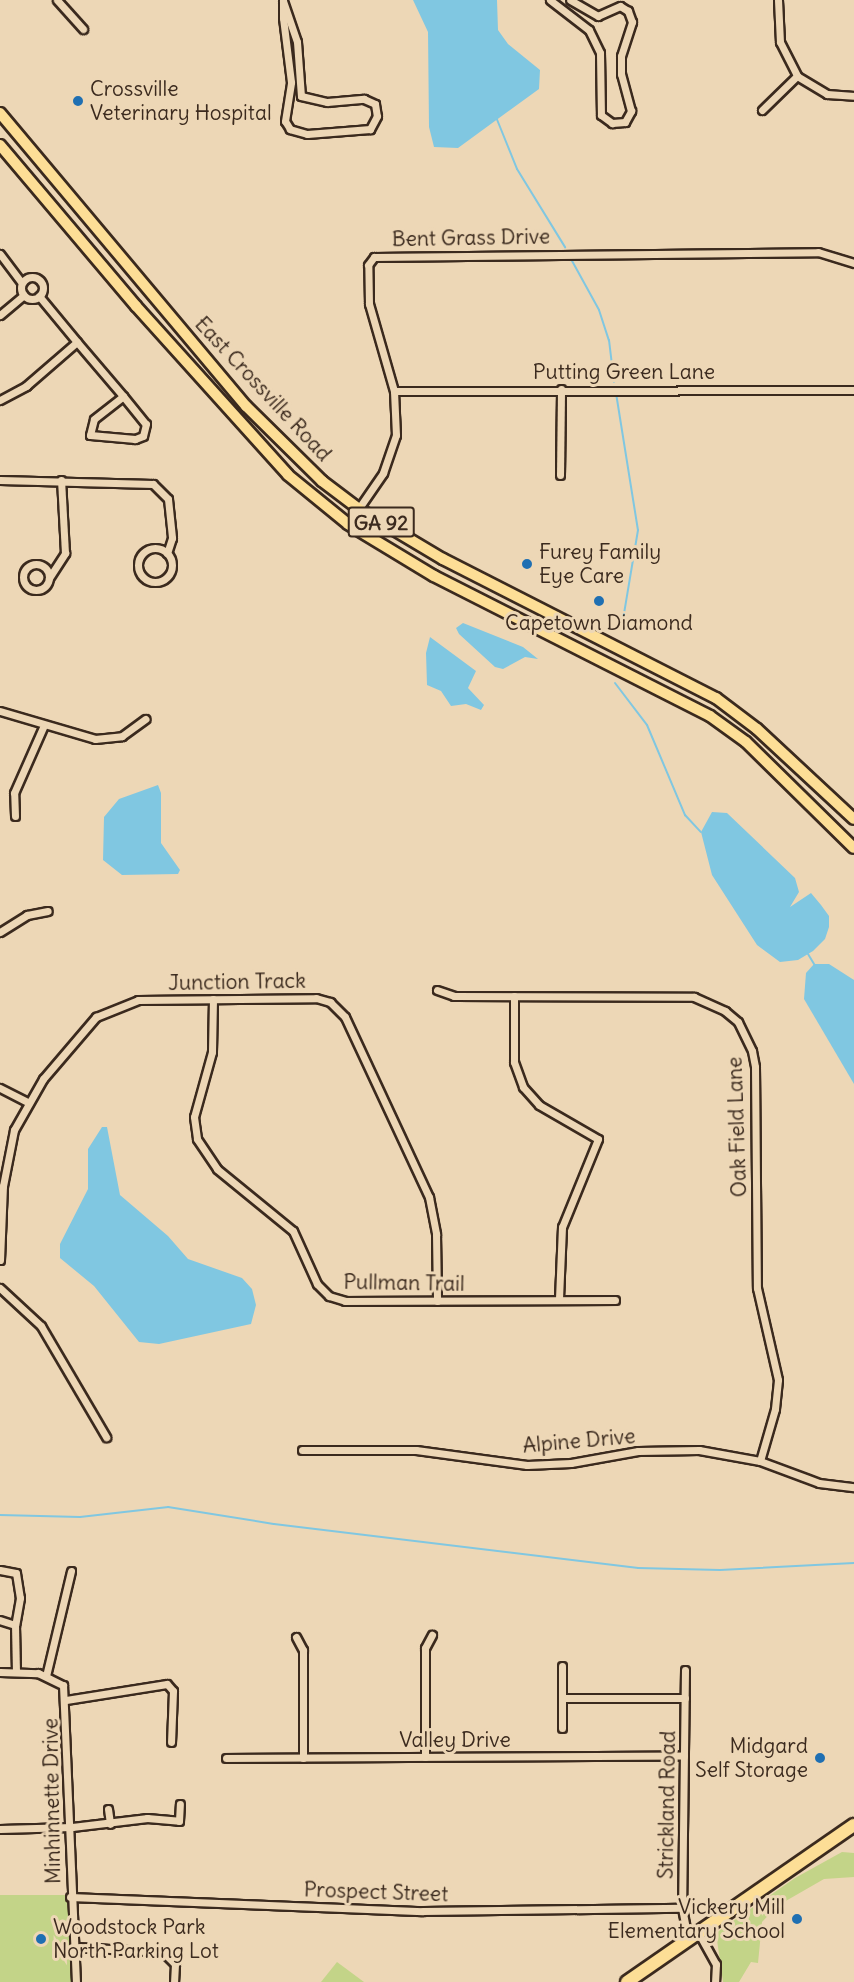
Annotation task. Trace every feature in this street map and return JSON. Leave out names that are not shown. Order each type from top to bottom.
[{"type":"highway","points":[[627,1982],[854,1825]]},
{"type":"main road","name":"East Crossville Road","points":[[0,113],[250,411],[291,453],[359,509],[443,559],[716,698],[757,729],[854,819]]},
{"type":"main road","name":"East Crossville Road","points":[[0,145],[136,306],[288,475],[348,524],[434,576],[710,716],[746,742],[854,848]]},
{"type":"street","points":[[57,0],[83,29]]},
{"type":"street","points":[[283,0],[297,42],[301,96],[327,102],[364,99],[375,104],[377,116],[370,129],[307,134],[290,129],[285,121],[291,82],[283,0]]},
{"type":"street","points":[[550,0],[567,16],[589,30],[600,53],[601,115],[612,123],[625,122],[631,111],[621,74],[621,56],[632,22],[628,11],[620,6],[598,16],[570,0]]},
{"type":"street","points":[[778,0],[780,42],[797,76],[826,94],[854,96]]},
{"type":"street","points":[[567,16],[577,5]]},
{"type":"street","points":[[762,110],[797,76]]},
{"type":"street","name":"Bent Grass Drive","points":[[348,524],[383,473],[393,451],[398,420],[394,391],[369,304],[368,265],[374,257],[818,252],[854,263]]},
{"type":"street","points":[[0,254],[22,283],[24,295]]},
{"type":"street","points":[[22,283],[28,278],[38,279],[42,289],[39,296]]},
{"type":"street","points":[[0,315],[24,295],[39,296],[146,423],[143,436],[116,438],[90,435],[94,419],[123,396]]},
{"type":"street","points":[[0,400],[26,386],[77,342]]},
{"type":"street","points":[[560,475],[561,389]]},
{"type":"street","name":"Putting Green Lane","points":[[394,391],[854,390]]},
{"type":"street","points":[[0,480],[153,484],[168,499],[172,538],[167,553],[172,566],[166,578],[153,582],[141,576],[137,564],[143,552],[156,548],[167,553]]},
{"type":"street","points":[[49,578],[65,553],[61,480]]},
{"type":"street","points":[[0,711],[73,735],[113,738],[145,718]]},
{"type":"street","points":[[15,816],[14,793],[44,725]]},
{"type":"street","points":[[0,932],[27,915],[48,911]]},
{"type":"street","name":"Oak Field Lane","points":[[437,990],[454,996],[694,997],[725,1011],[747,1035],[755,1067],[757,1288],[778,1380],[775,1409],[760,1461]]},
{"type":"street","points":[[514,996],[514,1062],[523,1087],[539,1105],[598,1139],[562,1227],[559,1300]]},
{"type":"street","name":"Junction Track","points":[[0,1260],[6,1157],[27,1102],[86,1027],[108,1010],[138,1000],[316,998],[341,1012],[429,1197],[436,1234],[437,1300]]},
{"type":"street","name":"Pullman Trail","points":[[213,999],[212,1052],[194,1117],[197,1139],[207,1158],[293,1231],[317,1284],[329,1296],[345,1301],[615,1300]]},
{"type":"street","points":[[0,1088],[27,1102]]},
{"type":"street","points":[[0,1288],[41,1326],[106,1437]]},
{"type":"street","name":"Alpine Drive","points":[[302,1450],[416,1450],[527,1465],[571,1463],[638,1451],[699,1450],[760,1461],[802,1479],[854,1487]]},
{"type":"street","points":[[0,1570],[16,1573],[20,1598],[15,1625],[16,1672]]},
{"type":"street","points":[[0,1672],[46,1676],[71,1571]]},
{"type":"street","points":[[0,1620],[15,1625]]},
{"type":"street","points":[[425,1757],[425,1648],[432,1635]]},
{"type":"street","points":[[296,1637],[303,1650],[303,1758]]},
{"type":"street","points":[[562,1666],[562,1728]]},
{"type":"street","name":"Strickland Road","points":[[685,1670],[682,1908],[693,1935],[716,1964],[715,1982]]},
{"type":"street","name":"Minhinnette Drive","points":[[46,1676],[63,1685],[66,1700],[72,1827],[70,1897],[76,1982]]},
{"type":"street","points":[[66,1700],[167,1684],[173,1692],[171,1742]]},
{"type":"street","points":[[562,1698],[685,1698]]},
{"type":"street","name":"Valley Drive","points":[[226,1758],[684,1756]]},
{"type":"street","points":[[0,1829],[72,1827],[147,1818],[179,1821],[180,1804]]},
{"type":"street","points":[[108,1809],[110,1824]]},
{"type":"street","name":"Prospect Street","points":[[70,1897],[423,1911],[682,1908]]},
{"type":"street","points":[[75,1947],[163,1952],[175,1964],[174,1982]]},
{"type":"green space","points":[[842,1852],[854,1853],[854,1877],[824,1879],[777,1906],[762,1922],[758,1963],[751,1962],[739,1982],[723,1982],[716,1933],[795,1878]]},
{"type":"green space","points":[[0,1895],[74,1895],[74,1982],[0,1982]]},
{"type":"green space","points":[[337,1962],[364,1982],[321,1982]]},
{"type":"water","points":[[413,0],[497,0],[498,30],[508,44],[540,70],[539,89],[458,148],[434,147],[429,127],[428,32]]},
{"type":"water","points":[[463,623],[523,647],[538,659],[525,657],[503,669],[495,667],[459,634],[456,628]]},
{"type":"water","points":[[430,637],[476,671],[468,688],[484,705],[481,710],[466,704],[451,706],[441,691],[427,685],[426,653]]},
{"type":"water","points":[[158,785],[161,793],[161,843],[180,870],[178,874],[122,875],[103,860],[104,817],[119,799]]},
{"type":"water","points":[[712,812],[727,813],[795,878],[799,892],[790,907],[811,893],[829,916],[829,927],[825,939],[813,951],[798,960],[780,962],[757,945],[712,875],[701,832]]},
{"type":"water","points":[[814,964],[829,964],[854,980],[854,1084],[804,999],[806,973]]},
{"type":"water","points":[[102,1127],[107,1127],[120,1195],[168,1236],[188,1259],[242,1278],[252,1289],[256,1305],[251,1324],[159,1344],[139,1342],[94,1286],[60,1258],[60,1244],[88,1189],[88,1149]]},
{"type":"waterway","points":[[496,117],[517,169],[565,247]]},
{"type":"waterway","points":[[571,259],[599,310],[609,340],[614,382]]},
{"type":"waterway","points":[[616,393],[638,530],[622,626]]},
{"type":"waterway","points":[[615,683],[647,725],[685,815],[701,832]]},
{"type":"waterway","points":[[808,954],[814,964]]},
{"type":"waterway","points":[[0,1515],[80,1517],[168,1507],[274,1524],[638,1568],[720,1570],[854,1563]]},
{"type":"place","name":"Crossville Veterinary Hospital","points":[[78,101]]},
{"type":"place","name":"Furey Family Eye Care","points":[[527,564]]},
{"type":"place","name":"Capetown Diamond","points":[[599,601]]},
{"type":"place","name":"Midgard Self Storage","points":[[820,1758]]},
{"type":"place","name":"Vickery Mill Elementary School","points":[[797,1919]]},
{"type":"place","name":"Woodstock Park North Parking Lot","points":[[41,1939]]}]
